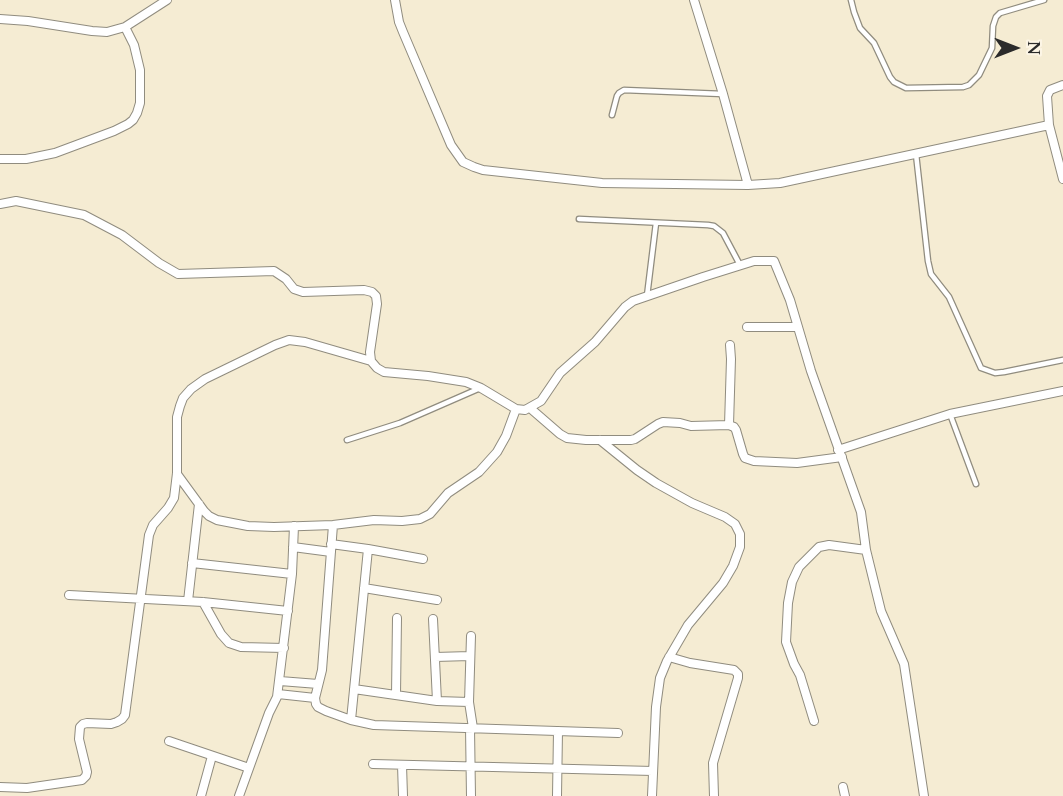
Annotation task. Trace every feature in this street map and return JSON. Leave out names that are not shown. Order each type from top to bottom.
[{"type":"street","points":[[0,19],[28,21],[92,32],[107,32],[125,27],[167,0]]},
{"type":"street","points":[[395,0],[399,22],[451,145],[463,162],[483,170],[602,183],[748,185],[780,183],[1049,124]]},
{"type":"street","points":[[694,0],[748,185]]},
{"type":"street","points":[[0,159],[26,159],[55,153],[114,131],[133,120],[140,103],[140,70],[134,45],[125,27]]},
{"type":"street","points":[[1063,85],[1050,90],[1047,96],[1049,124],[1063,179]]},
{"type":"street","points":[[0,204],[16,201],[84,215],[122,235],[159,263],[178,274],[274,272],[286,279],[294,289],[303,292],[364,290],[372,292],[376,296],[377,304],[370,352],[371,361]]},
{"type":"street","points":[[0,788],[27,788],[82,780],[87,772],[78,739],[80,727],[83,724],[94,722],[111,724],[125,715],[150,530],[172,503],[176,487],[177,417],[180,406],[183,398],[191,389],[205,379],[289,340],[305,342],[371,361],[384,372],[466,382],[481,387],[516,409],[525,410],[541,401],[560,373],[595,342],[633,301],[754,261],[774,261],[790,300],[811,371],[861,512],[866,550],[881,611],[904,664],[924,796]]},
{"type":"street","points":[[747,327],[798,327]]},
{"type":"street","points":[[729,425],[730,345]]},
{"type":"street","points":[[530,408],[549,426],[567,438],[631,440],[663,422],[691,426],[729,425],[736,430],[745,458],[797,463],[840,454],[950,414],[1063,391]]},
{"type":"street","points":[[177,473],[204,512],[217,520],[248,526],[333,525],[374,520],[420,519],[430,514],[448,493],[479,472],[498,452],[516,409]]},
{"type":"street","points":[[600,440],[656,483],[692,503],[725,517],[735,524],[740,534],[740,548],[733,566],[723,583],[688,625],[669,657],[660,678],[656,706],[652,796]]},
{"type":"street","points":[[188,601],[199,504]]},
{"type":"street","points":[[333,525],[322,670],[315,698],[318,706],[351,720],[374,725],[618,733]]},
{"type":"street","points":[[239,796],[269,713],[278,695],[292,574],[294,526]]},
{"type":"street","points":[[814,721],[800,675],[786,642],[788,603],[792,582],[799,567],[819,547],[829,545],[866,550]]},
{"type":"street","points":[[293,547],[368,549],[423,559]]},
{"type":"street","points":[[351,720],[368,549]]},
{"type":"street","points":[[192,563],[292,574]]},
{"type":"street","points":[[364,588],[437,600]]},
{"type":"street","points":[[69,596],[204,602],[288,611]]},
{"type":"street","points":[[204,602],[221,634],[229,643],[241,647],[284,648]]},
{"type":"street","points":[[396,695],[397,618]]},
{"type":"street","points":[[433,619],[437,701]]},
{"type":"street","points":[[471,636],[469,702],[472,728],[471,796]]},
{"type":"street","points":[[435,657],[470,656]]},
{"type":"street","points":[[669,657],[734,670],[738,674],[713,763],[714,796]]},
{"type":"street","points":[[280,681],[318,684]]},
{"type":"street","points":[[354,689],[437,701],[469,702]]},
{"type":"street","points":[[278,695],[315,698]]},
{"type":"street","points":[[557,796],[558,731]]},
{"type":"street","points":[[169,741],[249,768]]},
{"type":"street","points":[[201,796],[212,756]]},
{"type":"street","points":[[373,764],[653,771]]},
{"type":"street","points":[[402,765],[403,796]]},
{"type":"lane","points":[[851,0],[860,28],[874,43],[890,77],[894,82],[906,88],[969,85],[979,75],[992,48],[993,26],[996,17],[1000,13],[1044,0]]},
{"type":"lane","points":[[612,115],[619,93],[624,90],[723,94]]},
{"type":"lane","points":[[916,154],[931,274],[949,297],[981,368],[995,373],[1063,360]]},
{"type":"lane","points":[[579,219],[714,226],[723,233],[740,266]]},
{"type":"lane","points":[[647,296],[656,223]]},
{"type":"lane","points":[[347,440],[400,423],[481,387]]},
{"type":"lane","points":[[950,414],[976,484]]}]
